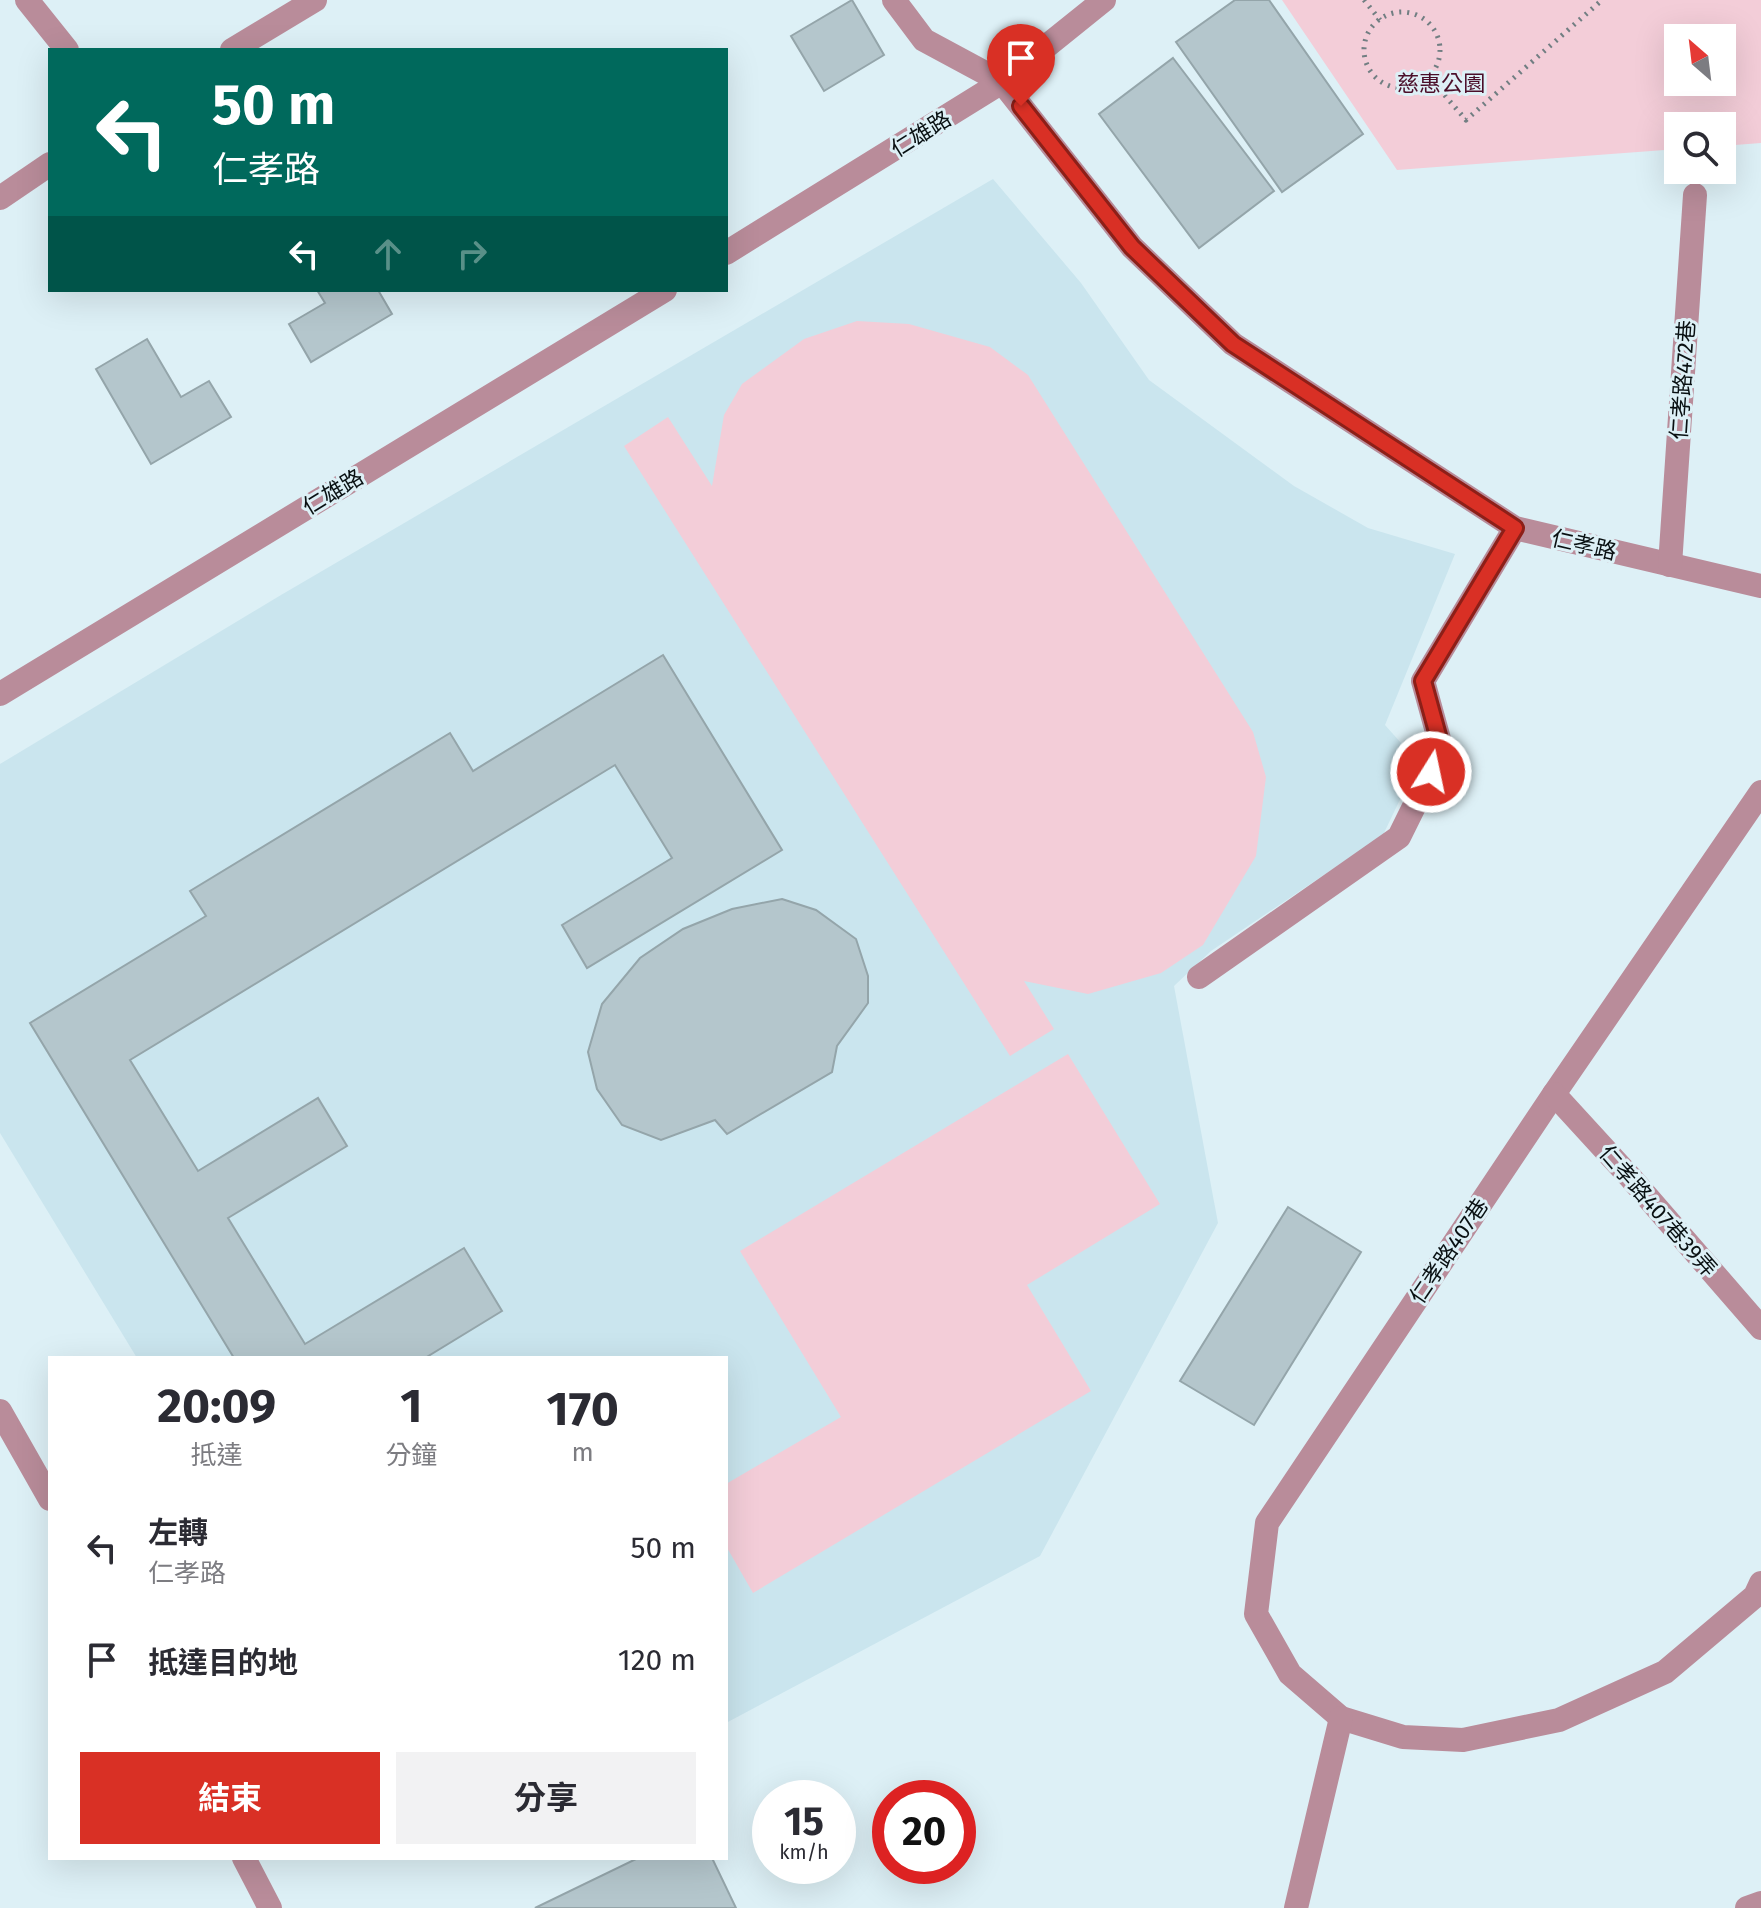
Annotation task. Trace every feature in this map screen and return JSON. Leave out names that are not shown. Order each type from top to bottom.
[{"type":"street","points":[[27,0],[65,48]]},
{"type":"street","points":[[235,48],[315,0]]},
{"type":"street","points":[[894,0],[924,40],[1002,82]]},
{"type":"street","name":"仁雄路","points":[[728,252],[1002,82],[1104,0]]},
{"type":"street","name":"仁孝路","points":[[1002,82],[1132,247],[1233,344],[1515,528],[1761,586]]},
{"type":"street","points":[[0,198],[48,165]]},
{"type":"street","name":"仁孝路472巷","points":[[1670,565],[1695,195]]},
{"type":"street","name":"仁雄路","points":[[0,694],[662,292]]},
{"type":"street","points":[[1199,977],[1399,837],[1442,750],[1423,681],[1515,528]]},
{"type":"street","name":"仁孝路407巷","points":[[1341,1718],[1290,1674],[1256,1614],[1267,1523],[1554,1094],[1761,792]]},
{"type":"street","name":"仁孝路407巷39弄","points":[[1554,1094],[1761,1328]]},
{"type":"street","points":[[0,1411],[48,1495]]},
{"type":"street","points":[[1296,1908],[1341,1718],[1403,1737],[1463,1740],[1559,1720],[1665,1672],[1755,1596],[1761,1583]]},
{"type":"street","points":[[245,1860],[270,1908]]},
{"type":"street","points":[[1747,1908],[1761,1903]]},
{"type":"path","points":[[1364,0],[1380,20]]},
{"type":"path","points":[[1429,77],[1466,120],[1602,0]]},
{"type":"path","points":[[1403,12],[1426,20],[1439,41],[1440,54],[1429,77],[1409,88],[1396,88],[1374,76],[1364,53],[1365,40],[1371,29],[1391,14],[1403,12]]},
{"type":"shaded area","points":[[993,179],[1081,283],[1149,380],[1294,486],[1368,528],[1455,554],[1385,725],[1418,762],[1383,835],[1211,951],[1174,986],[1218,1223],[1040,1556],[728,1722],[728,1356],[136,1356],[0,1133],[0,764],[281,595]]},
{"type":"green space","name":"慈惠公園","points":[[1282,0],[1761,0],[1761,143],[1736,145],[1736,112],[1664,112],[1664,150],[1397,170]]},
{"type":"green space","points":[[857,321],[909,324],[990,347],[1028,375],[1253,732],[1266,777],[1256,856],[1203,945],[1161,973],[1088,994],[1024,981],[1054,1029],[1010,1056],[624,446],[668,417],[712,486],[724,415],[742,384],[804,339]]},
{"type":"green space","points":[[1068,1054],[1160,1204],[1027,1285],[1091,1391],[753,1593],[728,1549],[728,1483],[841,1417],[740,1251]]},
{"type":"building","points":[[852,0],[884,55],[824,91],[791,36]]},
{"type":"building","points":[[1235,0],[1269,0],[1363,134],[1282,192],[1176,42]]},
{"type":"building","points":[[1173,58],[1274,191],[1199,248],[1099,114]]},
{"type":"building","points":[[318,292],[379,292],[392,314],[311,362],[289,324],[325,303]]},
{"type":"building","points":[[147,339],[181,397],[209,381],[231,417],[151,464],[96,369]]},
{"type":"building","points":[[663,655],[782,850],[587,968],[562,925],[672,858],[615,765],[130,1060],[198,1171],[318,1098],[347,1146],[228,1218],[305,1344],[464,1248],[502,1311],[428,1356],[233,1356],[30,1023],[206,916],[190,891],[450,733],[473,771]]},
{"type":"building","points":[[782,899],[816,910],[856,939],[868,976],[868,1003],[837,1046],[832,1072],[727,1134],[715,1120],[661,1140],[622,1125],[597,1089],[588,1052],[602,1004],[640,958],[683,929],[732,909]]},
{"type":"building","points":[[1288,1207],[1361,1252],[1254,1425],[1180,1381]]},
{"type":"building","points":[[634,1860],[713,1860],[736,1908],[535,1908]]},
{"type":"route","points":[[1021,106],[1132,247],[1233,344],[1515,528],[1423,681],[1442,750],[1431,772]]}]
